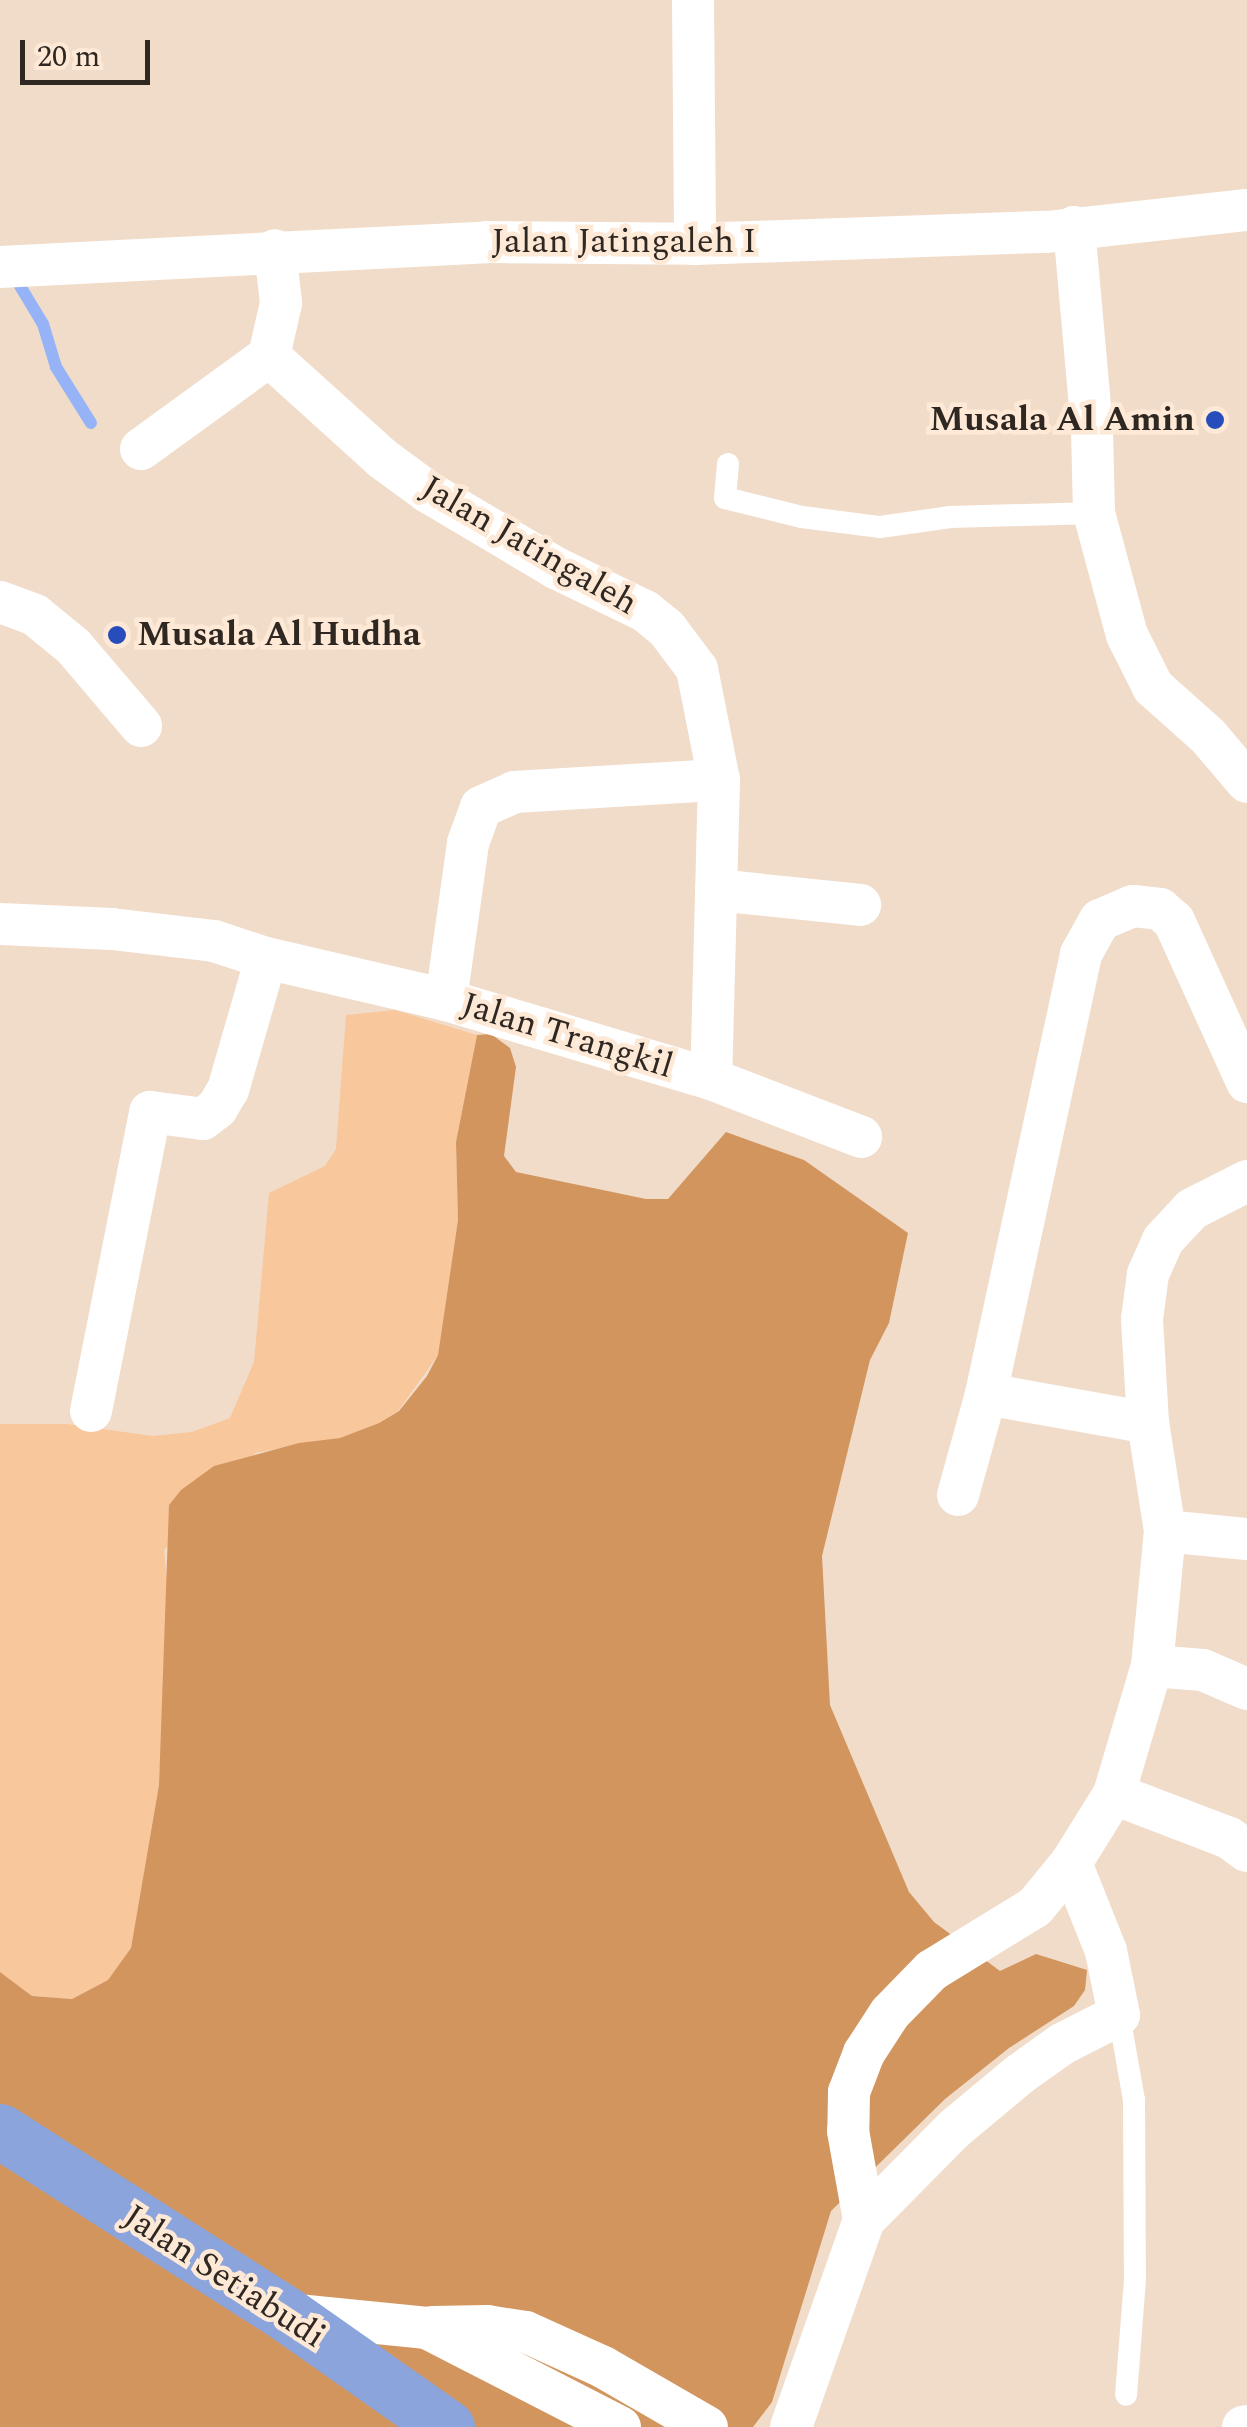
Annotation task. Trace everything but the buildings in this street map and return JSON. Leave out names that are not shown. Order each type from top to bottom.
[{"type":"highway","name":"Jalan Setiabudi","points":[[0,2130],[286,2314],[447,2427]]},
{"type":"street","points":[[694,0],[695,244]]},
{"type":"street","name":"Jalan Jatingaleh I","points":[[0,266],[486,242],[695,244],[1047,232],[1247,210]]},
{"type":"street","points":[[1074,227],[1092,430],[1094,513],[1127,635],[1153,687],[1208,736],[1247,782]]},
{"type":"street","points":[[141,450],[270,356],[281,302],[275,250]]},
{"type":"street","name":"Jalan Jatingaleh","points":[[270,356],[428,492],[556,568],[645,611],[667,629],[697,669],[719,780],[712,1079]]},
{"type":"street","points":[[0,602],[35,615],[73,646],[141,726]]},
{"type":"street","points":[[446,1000],[472,821],[482,807],[514,792],[719,780]]},
{"type":"street","points":[[716,890],[860,905]]},
{"type":"street","points":[[958,1495],[986,1394],[1081,954],[1100,920],[1133,906],[1160,910],[1174,921],[1247,1082]]},
{"type":"street","name":"Jalan Trangkil","points":[[0,924],[182,936],[446,1000],[712,1079],[861,1137]]},
{"type":"street","points":[[92,1411],[150,1112],[203,1119],[218,1108],[228,1090],[266,958]]},
{"type":"street","points":[[864,2220],[848,2131],[849,2092],[864,2053],[890,2013],[932,1970],[1035,1907],[1070,1863],[1114,1794],[1152,1666],[1165,1531],[1148,1423],[1142,1319],[1148,1274],[1163,1240],[1192,1210],[1247,1181]]},
{"type":"street","points":[[986,1394],[1148,1423]]},
{"type":"street","points":[[1165,1531],[1247,1539]]},
{"type":"street","points":[[1152,1666],[1203,1670],[1247,1690]]},
{"type":"street","points":[[1114,1794],[1229,1838],[1247,1851]]},
{"type":"street","points":[[791,2427],[864,2220],[954,2128],[1020,2074],[1062,2044],[1120,2014],[1106,1951],[1070,1863]]},
{"type":"street","points":[[286,2314],[427,2328],[487,2326],[526,2332],[603,2368],[707,2427]]},
{"type":"street","points":[[427,2328],[620,2427]]},
{"type":"lane","points":[[728,464],[725,498],[802,518],[880,527],[950,518],[1094,513]]},
{"type":"lane","points":[[1120,2014],[1134,2100],[1135,2279],[1126,2395]]},
{"type":"shaded area","points":[[395,1010],[477,1035],[456,1142],[458,1220],[438,1355],[398,1411],[379,1423],[340,1438],[255,1453],[164,1550],[168,1589],[159,1785],[131,1949],[108,1980],[72,1999],[32,1996],[0,1972],[0,1424],[67,1424],[153,1436],[192,1432],[230,1418],[254,1362],[269,1193],[325,1166],[336,1149],[346,1015]]},
{"type":"shaded area","points":[[491,1034],[510,1048],[516,1067],[504,1156],[516,1172],[646,1199],[668,1199],[726,1132],[804,1160],[908,1233],[889,1323],[870,1360],[822,1556],[830,1705],[909,1892],[934,1922],[1000,1971],[1036,1954],[1087,1970],[1085,1990],[1074,2006],[1009,2048],[945,2099],[831,2211],[772,2402],[753,2427],[0,2427],[0,1972],[32,1996],[72,1999],[108,1980],[131,1948],[159,1785],[169,1505],[181,1490],[214,1466],[299,1443],[340,1438],[379,1423],[399,1411],[427,1376],[438,1355],[458,1220],[456,1142],[477,1035]]},
{"type":"waterway","points":[[14,276],[43,324],[56,367],[91,423]]},
{"type":"place","name":"Musala Al Amin","points":[[1215,420]]},
{"type":"place","name":"Musala Al Hudha","points":[[117,635]]}]
